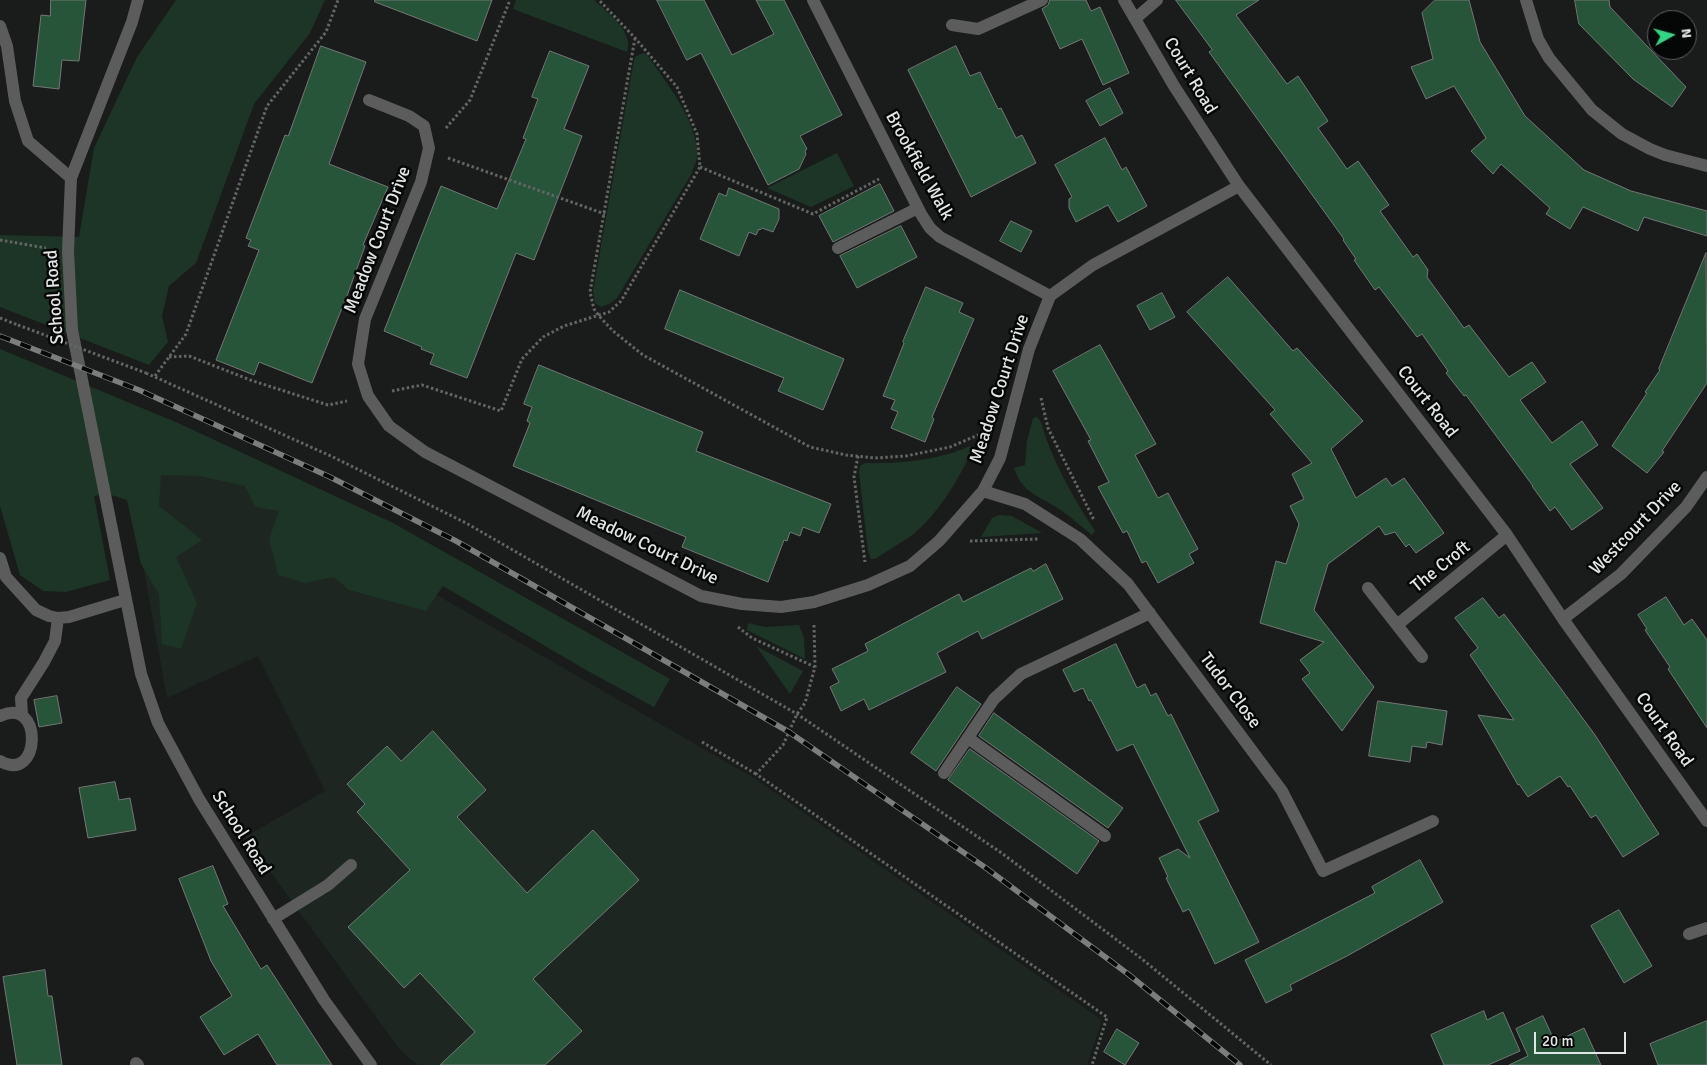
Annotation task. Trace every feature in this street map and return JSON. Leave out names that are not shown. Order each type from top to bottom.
[{"type":"street","name":"School Road","points":[[138,0],[132,22],[71,178],[68,251],[72,330],[141,674],[158,723],[199,799],[324,1000],[371,1065]]},
{"type":"street","name":"Brookfield Walk","points":[[813,0],[897,169],[930,228],[940,238],[1050,296]]},
{"type":"street","points":[[952,25],[978,29],[1042,0]]},
{"type":"street","name":"Court Road","points":[[1124,0],[1174,86],[1239,186],[1507,535],[1707,821]]},
{"type":"street","points":[[1136,18],[1157,0]]},
{"type":"street","points":[[1526,0],[1532,22],[1542,45],[1592,110],[1622,134],[1650,149],[1707,166]]},
{"type":"street","points":[[0,26],[7,46],[15,101],[28,141],[71,178]]},
{"type":"street","points":[[369,100],[409,116],[424,126],[429,149]]},
{"type":"street","name":"Meadow Court Drive","points":[[429,149],[421,182],[365,319],[358,364],[368,396],[390,426],[425,452],[701,596],[742,604],[781,607],[814,602],[868,585],[910,566],[939,541],[983,491],[1000,458],[1029,350],[1050,296]]},
{"type":"street","points":[[1050,296],[1093,265],[1239,186]]},
{"type":"street","points":[[838,248],[918,208]]},
{"type":"street","name":"Westcourt Drive","points":[[1564,619],[1621,574],[1686,507],[1707,477]]},
{"type":"street","name":"Tudor Close","points":[[983,491],[1025,504],[1080,539],[1128,584],[1282,791],[1323,871],[1434,821]]},
{"type":"street","name":"The Croft","points":[[1397,625],[1507,535]]},
{"type":"street","points":[[0,558],[6,577],[36,610],[58,618],[69,617],[125,600]]},
{"type":"street","points":[[1368,588],[1422,657]]},
{"type":"street","points":[[944,773],[994,699],[1020,674],[1150,613]]},
{"type":"street","points":[[22,715],[21,698],[55,641],[58,618]]},
{"type":"street","points":[[0,716],[7,712],[22,715],[27,719],[31,732],[32,746],[31,754],[21,762],[12,765],[0,761]]},
{"type":"street","points":[[968,738],[1105,836]]},
{"type":"street","points":[[273,918],[328,885],[351,865]]},
{"type":"street","points":[[1689,934],[1707,928]]},
{"type":"path","points":[[155,376],[186,334],[267,106],[326,32],[338,0]]},
{"type":"path","points":[[510,0],[470,100],[429,149],[605,214]]},
{"type":"path","points":[[169,357],[189,356],[254,381],[328,405],[422,385],[500,411],[522,359],[543,337],[564,326],[609,312],[621,301],[700,167],[697,134],[676,87],[635,38],[599,0]]},
{"type":"path","points":[[635,38],[590,292],[594,308],[613,331],[643,355],[810,447],[846,455],[875,458],[906,456],[950,447],[980,436],[1012,413]]},
{"type":"path","points":[[700,167],[813,214],[897,169]]},
{"type":"path","points":[[0,240],[68,251]]},
{"type":"path","points":[[0,318],[155,376],[333,457],[466,524],[797,714],[1003,854],[1142,959],[1271,1065]]},
{"type":"path","points":[[1040,393],[1048,428],[1098,528]]},
{"type":"path","points":[[858,456],[854,477],[868,585]]},
{"type":"path","points":[[939,541],[1043,539]]},
{"type":"path","points":[[756,774],[783,745],[804,703],[815,667],[814,602]]},
{"type":"path","points":[[738,627],[752,638],[815,667]]},
{"type":"path","points":[[702,742],[756,774],[1107,1017],[1092,1065]]},
{"type":"shaded area","points":[[120,412],[754,778],[1102,1020],[1087,1065],[418,1065],[400,1050],[245,837],[325,791],[258,656],[167,698],[142,560]]},
{"type":"green space","points":[[176,0],[325,0],[310,33],[254,104],[196,263],[169,286],[162,316],[168,342],[149,365],[0,307],[0,235],[79,237],[94,148],[137,57]]},
{"type":"green space","points":[[516,0],[594,0],[623,30],[627,37],[627,52],[513,9]]},
{"type":"green space","points":[[643,53],[647,55],[663,78],[688,118],[693,131],[697,158],[692,173],[617,298],[601,307],[595,303],[593,291],[634,60],[636,56]]},
{"type":"green space","points":[[837,153],[854,186],[811,207],[767,188]]},
{"type":"green space","points":[[0,349],[178,423],[393,523],[670,679],[654,707],[586,670],[443,586],[426,611],[349,590],[334,577],[305,583],[278,575],[269,539],[279,511],[255,507],[245,486],[199,476],[161,475],[159,506],[202,540],[176,557],[197,603],[181,649],[162,644],[159,594],[141,564],[127,500],[108,494],[94,496],[110,580],[66,592],[43,591],[20,575],[0,506]]},
{"type":"green space","points":[[1037,417],[1042,424],[1051,450],[1074,498],[1095,531],[1092,535],[1062,511],[1033,494],[1022,484],[1018,477],[1014,468],[1025,465],[1027,441],[1033,418]]},
{"type":"green space","points":[[970,446],[973,448],[961,472],[947,496],[930,518],[911,536],[875,559],[871,559],[868,551],[859,472],[860,466],[865,463],[905,462],[932,458]]},
{"type":"green space","points":[[999,515],[1012,516],[1042,533],[981,537],[992,518]]},
{"type":"green space","points":[[748,623],[765,627],[799,625],[804,638],[805,659],[747,630]]},
{"type":"green space","points":[[756,646],[803,671],[790,694]]},
{"type":"building","points":[[51,0],[86,0],[79,61],[62,60],[59,89],[33,86],[41,15],[50,16]]},
{"type":"building","points":[[375,0],[492,0],[477,41],[375,2]]},
{"type":"building","points":[[657,0],[704,0],[732,55],[774,34],[756,0],[784,0],[842,115],[800,136],[807,149],[799,169],[768,185],[701,53],[687,60]]},
{"type":"building","points":[[1050,0],[1086,0],[1091,11],[1100,7],[1129,73],[1103,85],[1082,39],[1060,49],[1042,9],[1048,5]]},
{"type":"building","points":[[1176,0],[1259,0],[1236,15],[1287,84],[1298,76],[1328,121],[1318,128],[1347,169],[1358,161],[1389,205],[1380,211],[1413,257],[1417,254],[1428,270],[1427,277],[1464,328],[1469,325],[1509,377],[1532,362],[1546,382],[1520,400],[1552,443],[1582,421],[1598,445],[1570,464],[1603,508],[1572,530],[1555,507],[1550,511],[1466,395],[1464,396],[1446,373],[1448,371],[1422,334],[1417,337],[1379,287],[1375,290],[1354,260],[1356,259],[1344,239],[1209,52],[1212,50]]},
{"type":"building","points":[[1435,0],[1469,0],[1480,42],[1525,116],[1584,170],[1631,191],[1707,211],[1707,236],[1644,217],[1638,231],[1583,207],[1570,229],[1546,214],[1550,208],[1501,164],[1493,174],[1471,151],[1486,138],[1454,86],[1426,99],[1411,67],[1433,59],[1422,13]]},
{"type":"building","points":[[1575,0],[1609,0],[1610,7],[1647,46],[1647,60],[1660,60],[1686,87],[1672,107],[1633,79],[1579,24]]},
{"type":"building","points":[[321,46],[366,62],[329,164],[388,187],[363,245],[365,246],[348,293],[312,383],[259,362],[254,375],[216,360],[259,250],[248,246],[251,240],[246,238],[285,135],[288,136]]},
{"type":"building","points":[[956,46],[970,76],[980,72],[998,109],[1001,108],[1016,138],[1022,135],[1036,163],[971,197],[908,70]]},
{"type":"building","points":[[550,51],[589,66],[564,129],[582,136],[534,260],[516,253],[467,378],[430,364],[434,354],[384,331],[441,186],[497,209],[526,139],[523,138],[538,99],[532,97]]},
{"type":"building","points":[[1110,88],[1123,113],[1100,126],[1086,101]]},
{"type":"building","points":[[1105,138],[1122,170],[1126,167],[1147,206],[1118,222],[1108,205],[1076,222],[1069,208],[1069,199],[1072,197],[1055,165]]},
{"type":"building","points":[[880,184],[894,211],[833,242],[819,216]]},
{"type":"building","points":[[729,188],[779,209],[779,219],[773,232],[762,228],[759,229],[756,235],[749,232],[739,256],[700,239],[719,193],[726,196]]},
{"type":"building","points":[[1011,221],[1032,231],[1021,252],[1000,241]]},
{"type":"building","points":[[901,226],[917,257],[857,288],[840,256]]},
{"type":"building","points":[[1706,253],[1707,383],[1662,451],[1664,452],[1647,473],[1612,446],[1660,370]]},
{"type":"building","points":[[1228,277],[1293,351],[1297,348],[1363,421],[1331,449],[1356,498],[1386,478],[1392,486],[1404,478],[1444,533],[1416,553],[1409,544],[1406,547],[1395,532],[1385,535],[1379,526],[1328,564],[1314,610],[1374,687],[1342,731],[1302,679],[1310,673],[1300,660],[1324,642],[1260,623],[1276,561],[1286,564],[1299,524],[1290,506],[1304,499],[1292,474],[1312,463],[1270,414],[1275,410],[1187,312]]},
{"type":"building","points":[[926,287],[963,303],[959,312],[974,319],[932,417],[934,419],[925,442],[891,428],[898,412],[891,409],[895,400],[883,396]]},
{"type":"building","points":[[680,290],[844,359],[823,410],[778,391],[784,378],[665,329]]},
{"type":"building","points":[[1162,293],[1175,317],[1150,330],[1137,306]]},
{"type":"building","points":[[1100,345],[1156,444],[1135,455],[1158,498],[1168,493],[1198,549],[1189,554],[1194,563],[1158,583],[1146,561],[1142,563],[1127,531],[1123,533],[1098,487],[1109,482],[1088,441],[1091,440],[1053,371]]},
{"type":"building","points":[[539,365],[703,432],[696,451],[831,504],[819,533],[803,527],[800,536],[790,532],[787,541],[784,540],[768,582],[682,547],[686,537],[513,466],[530,423],[527,421],[532,407],[524,404]]},
{"type":"building","points":[[1046,564],[1063,599],[982,639],[978,631],[937,653],[946,672],[869,710],[864,699],[841,711],[830,687],[839,682],[832,669],[868,651],[865,644],[959,594],[963,602],[1031,568],[1033,571]]},
{"type":"building","points":[[1666,597],[1684,625],[1692,619],[1707,640],[1707,728],[1668,669],[1670,667],[1645,630],[1647,629],[1638,615]]},
{"type":"building","points":[[1483,598],[1499,618],[1504,614],[1559,686],[1595,735],[1659,834],[1623,857],[1596,815],[1591,818],[1570,786],[1568,787],[1560,776],[1528,797],[1518,785],[1478,715],[1514,720],[1470,655],[1478,648],[1455,618]]},
{"type":"building","points":[[1116,644],[1137,688],[1145,684],[1151,696],[1156,693],[1168,716],[1171,714],[1219,811],[1198,821],[1259,942],[1215,964],[1189,909],[1183,912],[1166,878],[1168,877],[1159,858],[1178,849],[1190,858],[1133,744],[1117,751],[1083,688],[1074,692],[1063,670]]},
{"type":"building","points":[[957,687],[981,704],[936,771],[911,753]]},
{"type":"building","points":[[57,696],[62,723],[39,727],[34,700]]},
{"type":"building","points":[[1378,701],[1447,711],[1442,745],[1427,742],[1426,748],[1412,746],[1410,762],[1369,756]]},
{"type":"building","points":[[994,713],[1123,808],[1108,828],[979,736]]},
{"type":"building","points":[[433,731],[486,790],[457,817],[527,893],[593,830],[639,880],[533,979],[582,1031],[545,1065],[440,1065],[475,1032],[420,973],[404,988],[348,927],[410,870],[357,812],[365,804],[347,784],[387,746],[401,761]]},
{"type":"building","points":[[970,749],[1099,841],[1077,874],[948,780]]},
{"type":"building","points":[[115,782],[119,800],[130,798],[136,830],[88,838],[79,788]]},
{"type":"building","points":[[1420,860],[1443,902],[1347,956],[1290,985],[1292,990],[1266,1003],[1245,960],[1375,893],[1372,887]]},
{"type":"building","points":[[213,866],[228,904],[223,906],[261,969],[267,965],[332,1065],[277,1065],[258,1034],[224,1055],[200,1017],[232,996],[211,961],[179,879]]},
{"type":"building","points":[[1619,910],[1652,966],[1624,983],[1591,926]]},
{"type":"building","points":[[45,970],[48,996],[52,996],[62,1065],[17,1065],[3,977]]},
{"type":"building","points":[[1484,1011],[1487,1020],[1503,1012],[1520,1051],[1488,1065],[1444,1065],[1431,1035]]},
{"type":"building","points":[[1543,1016],[1555,1042],[1584,1028],[1601,1065],[1509,1065],[1528,1056],[1516,1029]]},
{"type":"building","points":[[1707,1021],[1707,1065],[1658,1065],[1650,1044]]},
{"type":"building","points":[[1117,1029],[1139,1043],[1125,1065],[1104,1052]]},
{"type":"railway","points":[[0,336],[139,390],[330,477],[456,541],[789,732],[986,868],[1128,974],[1240,1065]]}]
